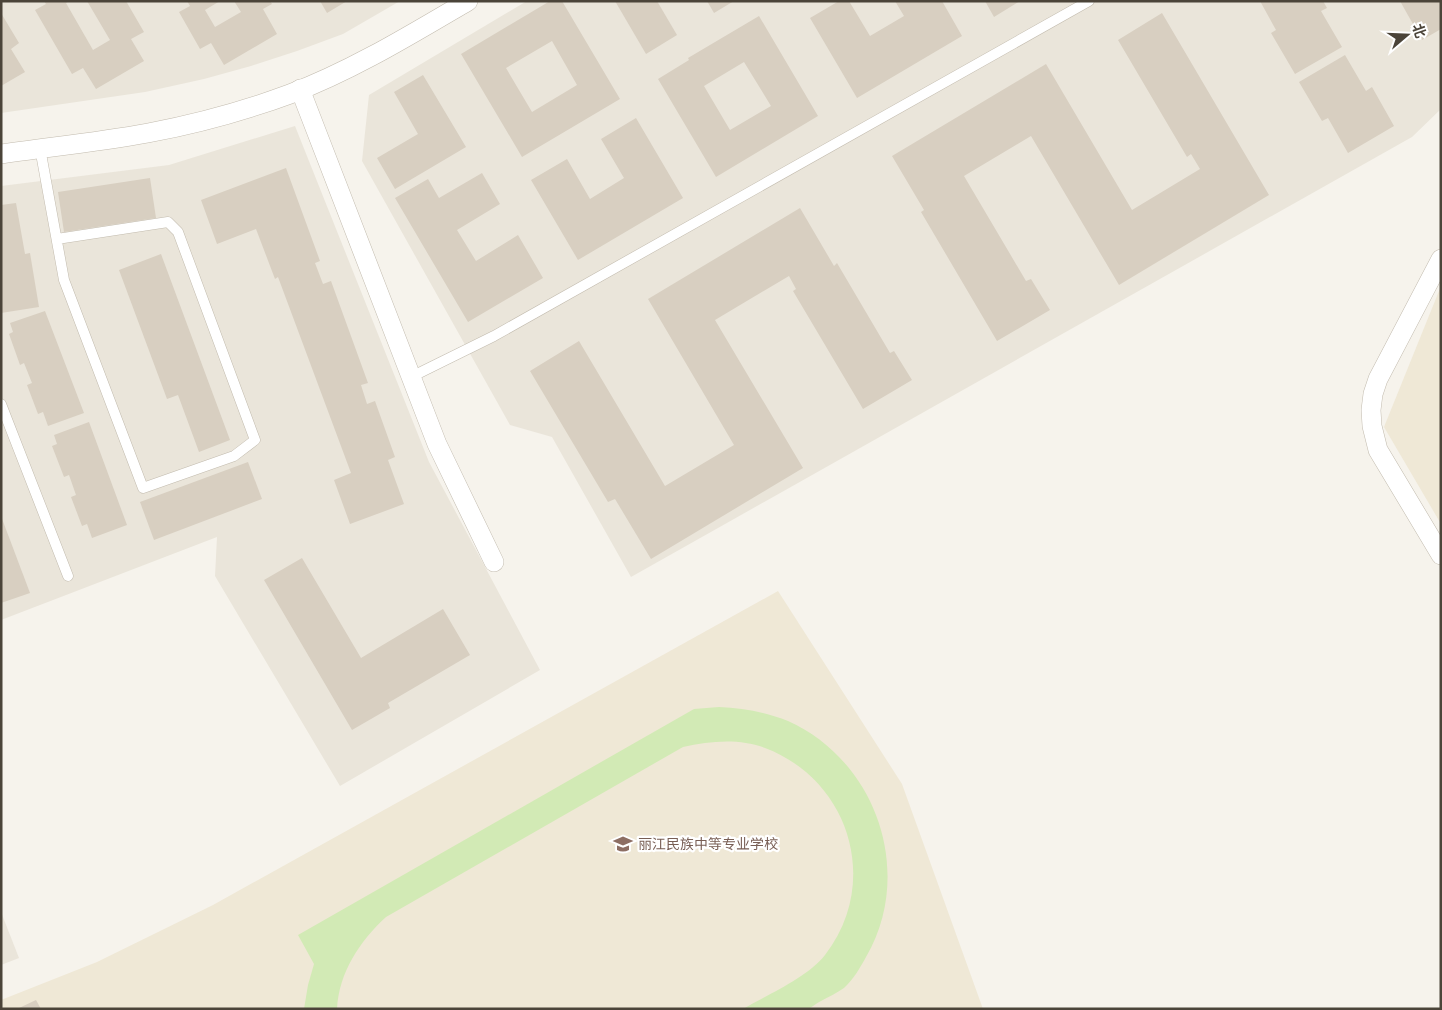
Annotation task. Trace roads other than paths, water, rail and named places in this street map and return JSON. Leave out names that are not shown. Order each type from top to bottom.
[{"type":"street","points":[[1,154],[148,133],[250,107],[330,77],[376,54],[468,1]]},
{"type":"street","points":[[300,89],[437,444],[494,562]]},
{"type":"street","points":[[1441,259],[1378,379],[1373,394],[1371,410],[1372,426],[1378,450],[1441,555]]},
{"type":"lane","points":[[411,377],[494,336],[1089,1]]},
{"type":"lane","points":[[40,148],[64,280],[143,488],[234,456],[255,440],[178,232],[168,222],[57,238]]},
{"type":"lane","points":[[1,404],[4,422],[68,576]]},
{"type":"place","name":"丽江民族中等专业学校","points":[[623,844]]}]
